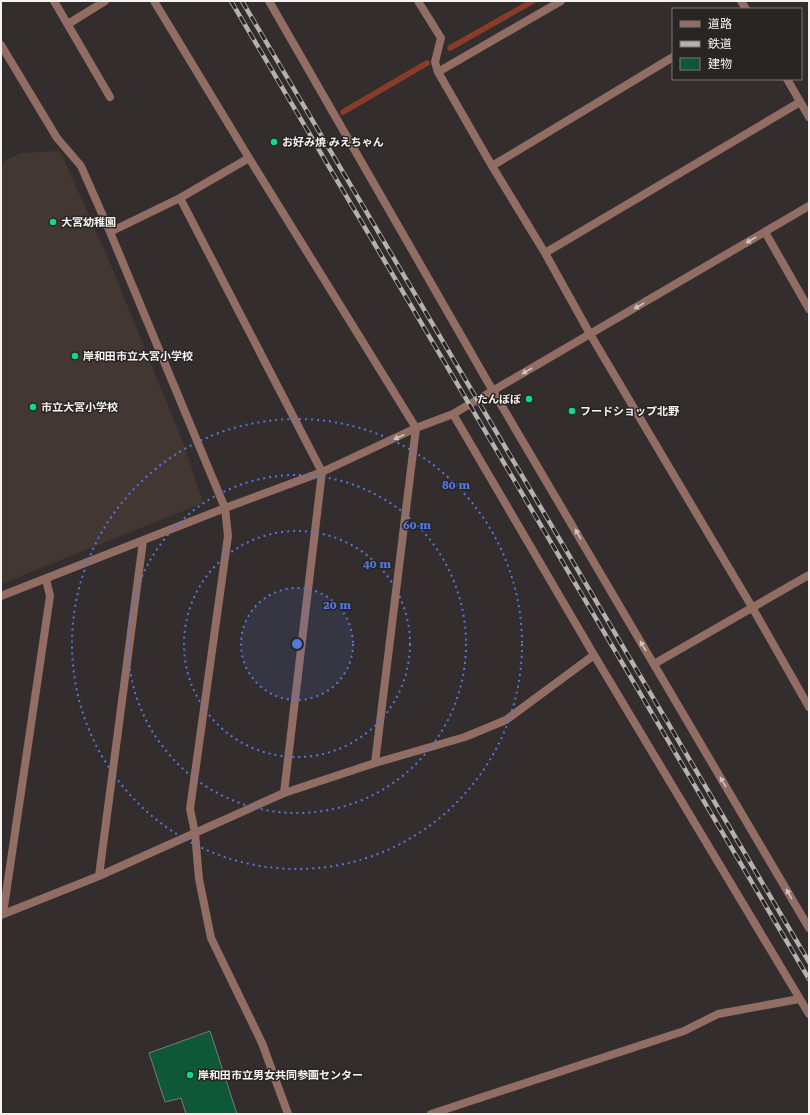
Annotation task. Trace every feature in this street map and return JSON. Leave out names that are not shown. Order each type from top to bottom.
[{"type":"street","points":[[54,1],[110,97]]},
{"type":"street","points":[[68,24],[105,1]]},
{"type":"street","points":[[154,1],[416,428],[375,763]]},
{"type":"street","points":[[269,1],[494,391],[809,928]]},
{"type":"street","points":[[418,1],[441,38],[435,62],[438,72],[492,166],[545,253],[590,334],[752,607],[809,707]]},
{"type":"street","points":[[438,72],[561,1]]},
{"type":"street","points":[[1,45],[58,138],[81,166],[225,508],[228,536],[190,809],[195,833],[199,879],[211,938],[262,1043],[288,1114]]},
{"type":"street","points":[[492,166],[672,58]]},
{"type":"street","points":[[788,80],[809,117]]},
{"type":"street","points":[[545,253],[800,102]]},
{"type":"street","points":[[110,232],[180,198],[249,158]]},
{"type":"street","points":[[180,198],[322,472],[284,793]]},
{"type":"street","points":[[1,596],[143,542],[225,508],[322,472],[416,428],[453,414],[809,206]]},
{"type":"street","points":[[765,232],[809,309]]},
{"type":"street","points":[[453,414],[594,655],[809,1014]]},
{"type":"street","points":[[99,876],[143,542]]},
{"type":"street","points":[[654,664],[809,575]]},
{"type":"street","points":[[46,578],[50,596],[2,914],[99,876],[284,793],[375,763],[465,737],[506,720],[594,655]]},
{"type":"street","points":[[431,1114],[684,1031],[718,1014],[800,999]]},
{"type":"shaded area","name":"岸和田市立大宮小学校","points":[[60,151],[110,263],[186,450],[203,503],[1,584],[1,169],[3,163],[21,153]]},
{"type":"building","name":"岸和田市立男女共同参画センター","points":[[210,1031],[237,1114],[186,1114],[181,1098],[165,1102],[149,1053]]},
{"type":"waterway","points":[[450,48],[533,1]]},
{"type":"waterway","points":[[343,112],[427,63]]},
{"type":"railway","points":[[231,1],[809,979]]},
{"type":"railway","points":[[242,1],[809,962]]},
{"type":"place","name":"お好み焼 みえちゃん","points":[[274,142]]},
{"type":"place","name":"大宮幼稚園","points":[[53,222]]},
{"type":"place","name":"岸和田市立大宮小学校","points":[[75,356]]},
{"type":"place","name":"たんぽぽ","points":[[529,399]]},
{"type":"place","name":"市立大宮小学校","points":[[33,407]]},
{"type":"place","name":"フードショップ北野","points":[[572,411]]},
{"type":"place","name":"岸和田市立男女共同参画センター","points":[[190,1075]]}]
